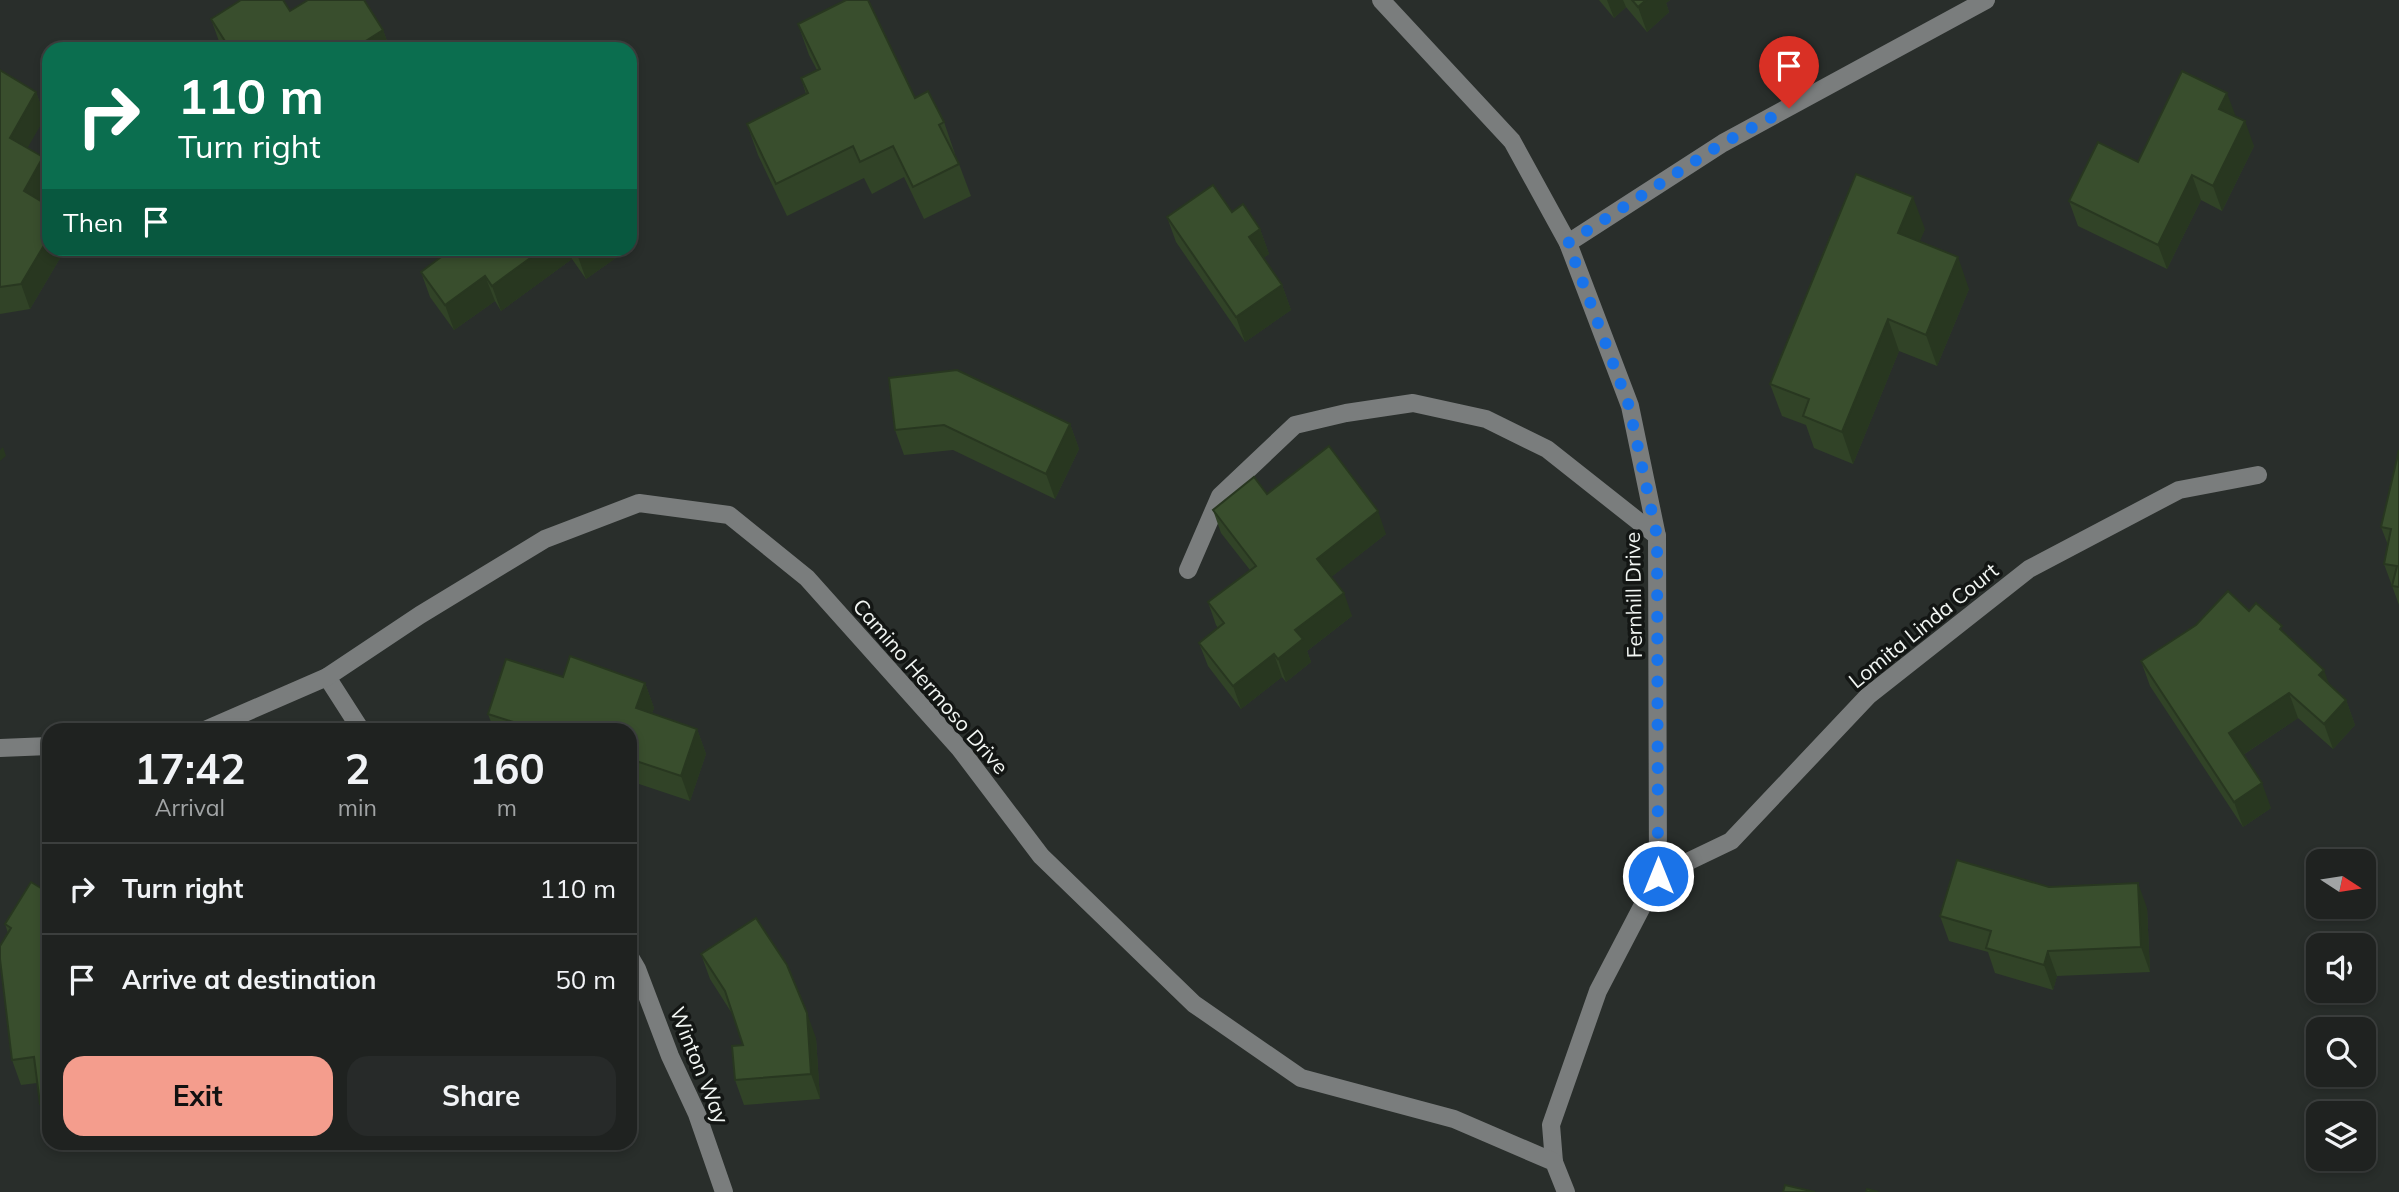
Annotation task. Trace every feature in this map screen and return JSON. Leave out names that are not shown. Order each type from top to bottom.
[{"type":"street","name":"Fernhill Drive","points":[[1381,0],[1512,141],[1568,243],[1629,406],[1657,536],[1658,876],[1598,991],[1551,1125],[1554,1161]]},
{"type":"street","points":[[1568,243],[1723,143],[1986,0]]},
{"type":"street","points":[[1188,570],[1220,496],[1295,425],[1346,412],[1413,403],[1486,419],[1546,449],[1657,536]]},
{"type":"street","name":"Lomita Linda Court","points":[[1658,876],[1731,841],[1868,696],[2029,569],[2179,489],[2258,475]]},
{"type":"street","name":"Camino Hermoso Drive","points":[[221,723],[327,677],[420,615],[545,539],[639,503],[729,515],[807,578],[960,749],[1041,856],[1194,1004],[1301,1079],[1454,1119],[1554,1161]]},
{"type":"street","points":[[327,677],[357,723]]},
{"type":"street","points":[[0,748],[42,746]]},
{"type":"street","name":"Winton Way","points":[[637,969],[670,1056],[697,1114],[723,1192]]},
{"type":"street","points":[[1554,1161],[1566,1192]]},
{"type":"building","points":[[241,0],[283,0],[290,11],[308,0],[364,0],[383,30],[364,42],[226,42],[211,19]]},
{"type":"building","points":[[846,0],[868,0],[915,98],[928,91],[944,122],[939,125],[959,164],[913,187],[893,146],[860,162],[853,146],[776,184],[747,124],[808,93],[801,78],[820,69],[798,24]]},
{"type":"building","points":[[1632,0],[1646,0],[1638,7]]},
{"type":"building","points":[[0,70],[36,92],[10,138],[42,156],[24,191],[42,202],[42,249],[21,284],[0,287]]},
{"type":"building","points":[[2182,71],[2227,93],[2219,109],[2245,121],[2213,186],[2192,175],[2158,245],[2069,201],[2098,142],[2138,162]]},
{"type":"building","points":[[1856,174],[1913,197],[1898,233],[1958,257],[1926,335],[1888,319],[1842,432],[1803,416],[1809,399],[1770,384]]},
{"type":"building","points":[[1213,185],[1232,212],[1243,204],[1260,229],[1249,237],[1282,285],[1236,317],[1167,217]]},
{"type":"building","points":[[442,256],[533,256],[492,286],[485,276],[445,305],[421,272]]},
{"type":"building","points":[[957,370],[1070,424],[1046,474],[944,425],[895,430],[889,378]]},
{"type":"building","points":[[1329,446],[1378,511],[1317,559],[1344,593],[1295,630],[1303,639],[1278,659],[1274,654],[1233,686],[1199,643],[1224,623],[1208,602],[1256,566],[1213,510],[1254,477],[1267,494]]},
{"type":"building","points":[[2399,450],[2399,587],[2392,586],[2397,566],[2384,564],[2391,529],[2381,527]]},
{"type":"building","points":[[2228,591],[2249,611],[2256,603],[2282,626],[2280,629],[2324,670],[2319,675],[2346,700],[2324,724],[2289,693],[2229,733],[2262,783],[2234,802],[2141,661],[2196,625]]},
{"type":"building","points":[[570,656],[645,683],[636,708],[697,729],[681,776],[637,761],[637,723],[516,723],[488,714],[506,659],[563,677]]},
{"type":"building","points":[[1957,860],[2049,887],[2138,883],[2141,947],[2048,951],[2044,965],[1986,948],[1991,931],[1940,916]]},
{"type":"building","points":[[31,882],[42,889],[42,1104],[34,1057],[12,1060],[0,959],[0,946],[11,928],[5,924]]},
{"type":"building","points":[[756,918],[787,965],[807,1013],[811,1074],[735,1080],[732,1046],[743,1045],[725,991],[701,954]]},
{"type":"building","points":[[1785,1185],[1815,1192],[1783,1192]]},
{"type":"route","points":[[1658,876],[1657,536],[1629,406],[1568,243],[1723,143],[1789,108]]}]
